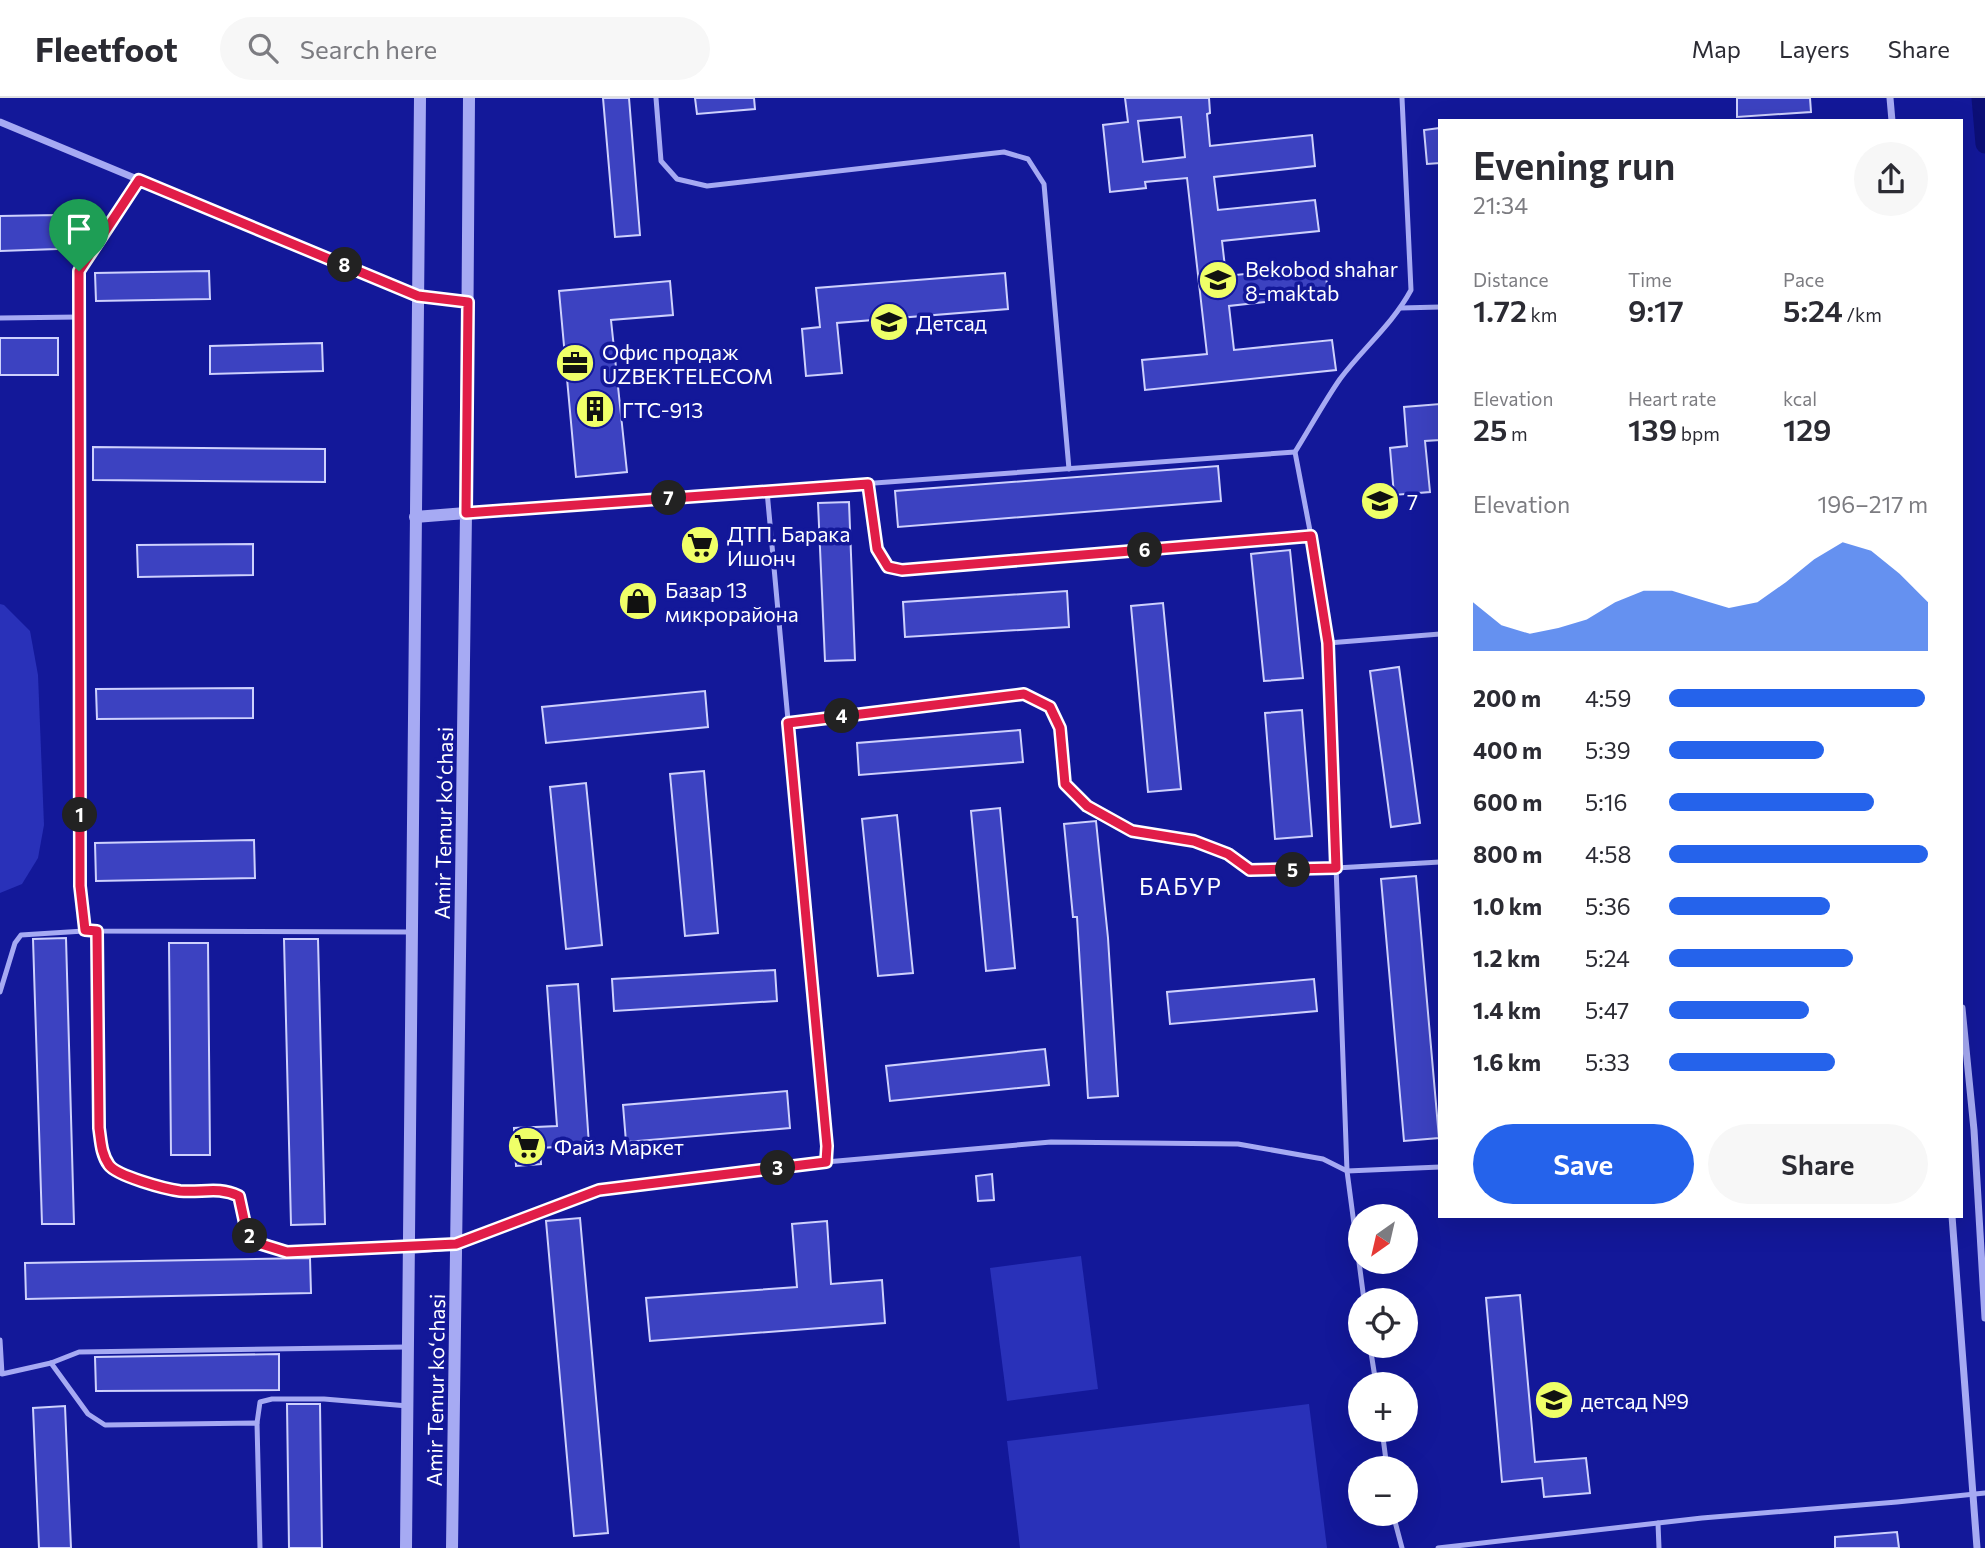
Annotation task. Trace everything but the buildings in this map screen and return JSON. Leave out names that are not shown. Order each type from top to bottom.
[{"type":"street","name":"Amir Temur koʻchasi","points":[[406,1548],[420,98]]},
{"type":"street","name":"Amir Temur koʻchasi","points":[[452,1548],[469,98]]},
{"type":"street","points":[[1890,98],[1892,119]]},
{"type":"street","points":[[0,122],[418,296],[468,302]]},
{"type":"street","points":[[415,517],[466,513]]},
{"type":"street","points":[[1963,1025],[1974,1130],[1985,1318]]},
{"type":"street","points":[[1952,1218],[1978,1548]]},
{"type":"street","points":[[410,1248],[456,1244]]},
{"type":"lane","points":[[656,98],[661,161],[677,179],[707,186],[1004,152],[1027,159],[1044,184],[1069,469]]},
{"type":"lane","points":[[1362,1288],[1346,1171],[1328,643],[1295,452],[1341,379],[1386,328],[1410,290],[1402,98]]},
{"type":"lane","points":[[85,930],[80,872],[79,271],[139,180]]},
{"type":"lane","points":[[1401,308],[1438,307]]},
{"type":"lane","points":[[0,318],[79,317]]},
{"type":"lane","points":[[466,513],[1295,452]]},
{"type":"lane","points":[[868,484],[877,549],[888,567],[902,570],[1311,536]]},
{"type":"lane","points":[[767,491],[827,1146],[826,1162]]},
{"type":"lane","points":[[1328,643],[1438,634]]},
{"type":"lane","points":[[788,723],[1024,694],[1050,707],[1060,728],[1065,784],[1087,806],[1132,831],[1194,841],[1228,854],[1250,870],[1438,862]]},
{"type":"lane","points":[[0,992],[20,935],[85,930],[412,932]]},
{"type":"lane","points":[[97,931],[99,1128],[103,1152],[110,1167],[131,1178],[180,1191],[227,1190],[239,1196],[247,1233],[261,1244],[287,1252],[410,1248]]},
{"type":"lane","points":[[456,1244],[599,1190],[826,1162],[1051,1142],[1238,1144],[1323,1158],[1346,1171],[1438,1167]]},
{"type":"lane","points":[[0,1340],[1,1374],[51,1363],[79,1352],[408,1347]]},
{"type":"lane","points":[[51,1363],[88,1414],[105,1425],[257,1423]]},
{"type":"lane","points":[[260,1548],[257,1423],[260,1402],[272,1399],[324,1399],[408,1406]]},
{"type":"lane","points":[[1438,1548],[1658,1523],[1985,1493]]},
{"type":"lane","points":[[1658,1523],[1659,1548]]},
{"type":"lane","points":[[1396,1526],[1402,1548]]},
{"type":"shaded area","points":[[0,604],[30,631],[38,675],[44,825],[38,858],[22,884],[0,893]]},
{"type":"shaded area","points":[[1081,1256],[1098,1389],[1007,1401],[990,1268]]},
{"type":"shaded area","points":[[1309,1404],[1327,1548],[1020,1548],[1007,1441]]},
{"type":"waterway","points":[[1981,98],[1985,144]]},
{"type":"place","name":"Bekobod shahar 8-maktab","points":[[1218,280]]},
{"type":"place","name":"Детсад","points":[[889,322]]},
{"type":"place","name":"Офис продаж UZBEKTELECOM","points":[[575,363]]},
{"type":"place","name":"ГТС-913","points":[[595,409]]},
{"type":"place","name":"7","points":[[1380,501]]},
{"type":"place","name":"ДТП. Барака Ишонч","points":[[700,545]]},
{"type":"place","name":"Базар 13 микрорайона","points":[[638,601]]},
{"type":"place","name":"Файз Маркет","points":[[527,1146]]},
{"type":"place","name":"детсад №9","points":[[1554,1400]]},
{"type":"district","name":"БАБУР","points":[[1181,886]]},
{"type":"route","points":[[139,180],[418,296],[468,302],[466,513],[868,484],[877,549],[888,567],[902,570],[1311,536],[1328,643],[1336,868],[1250,870],[1228,854],[1194,841],[1132,831],[1087,806],[1065,784],[1060,728],[1050,707],[1024,694],[788,723],[827,1146],[826,1162],[599,1190],[456,1244],[287,1252],[261,1244],[247,1233],[239,1196],[227,1190],[180,1191],[131,1178],[110,1167],[103,1152],[99,1128],[97,931],[85,930],[80,886],[79,271],[139,180]]}]
